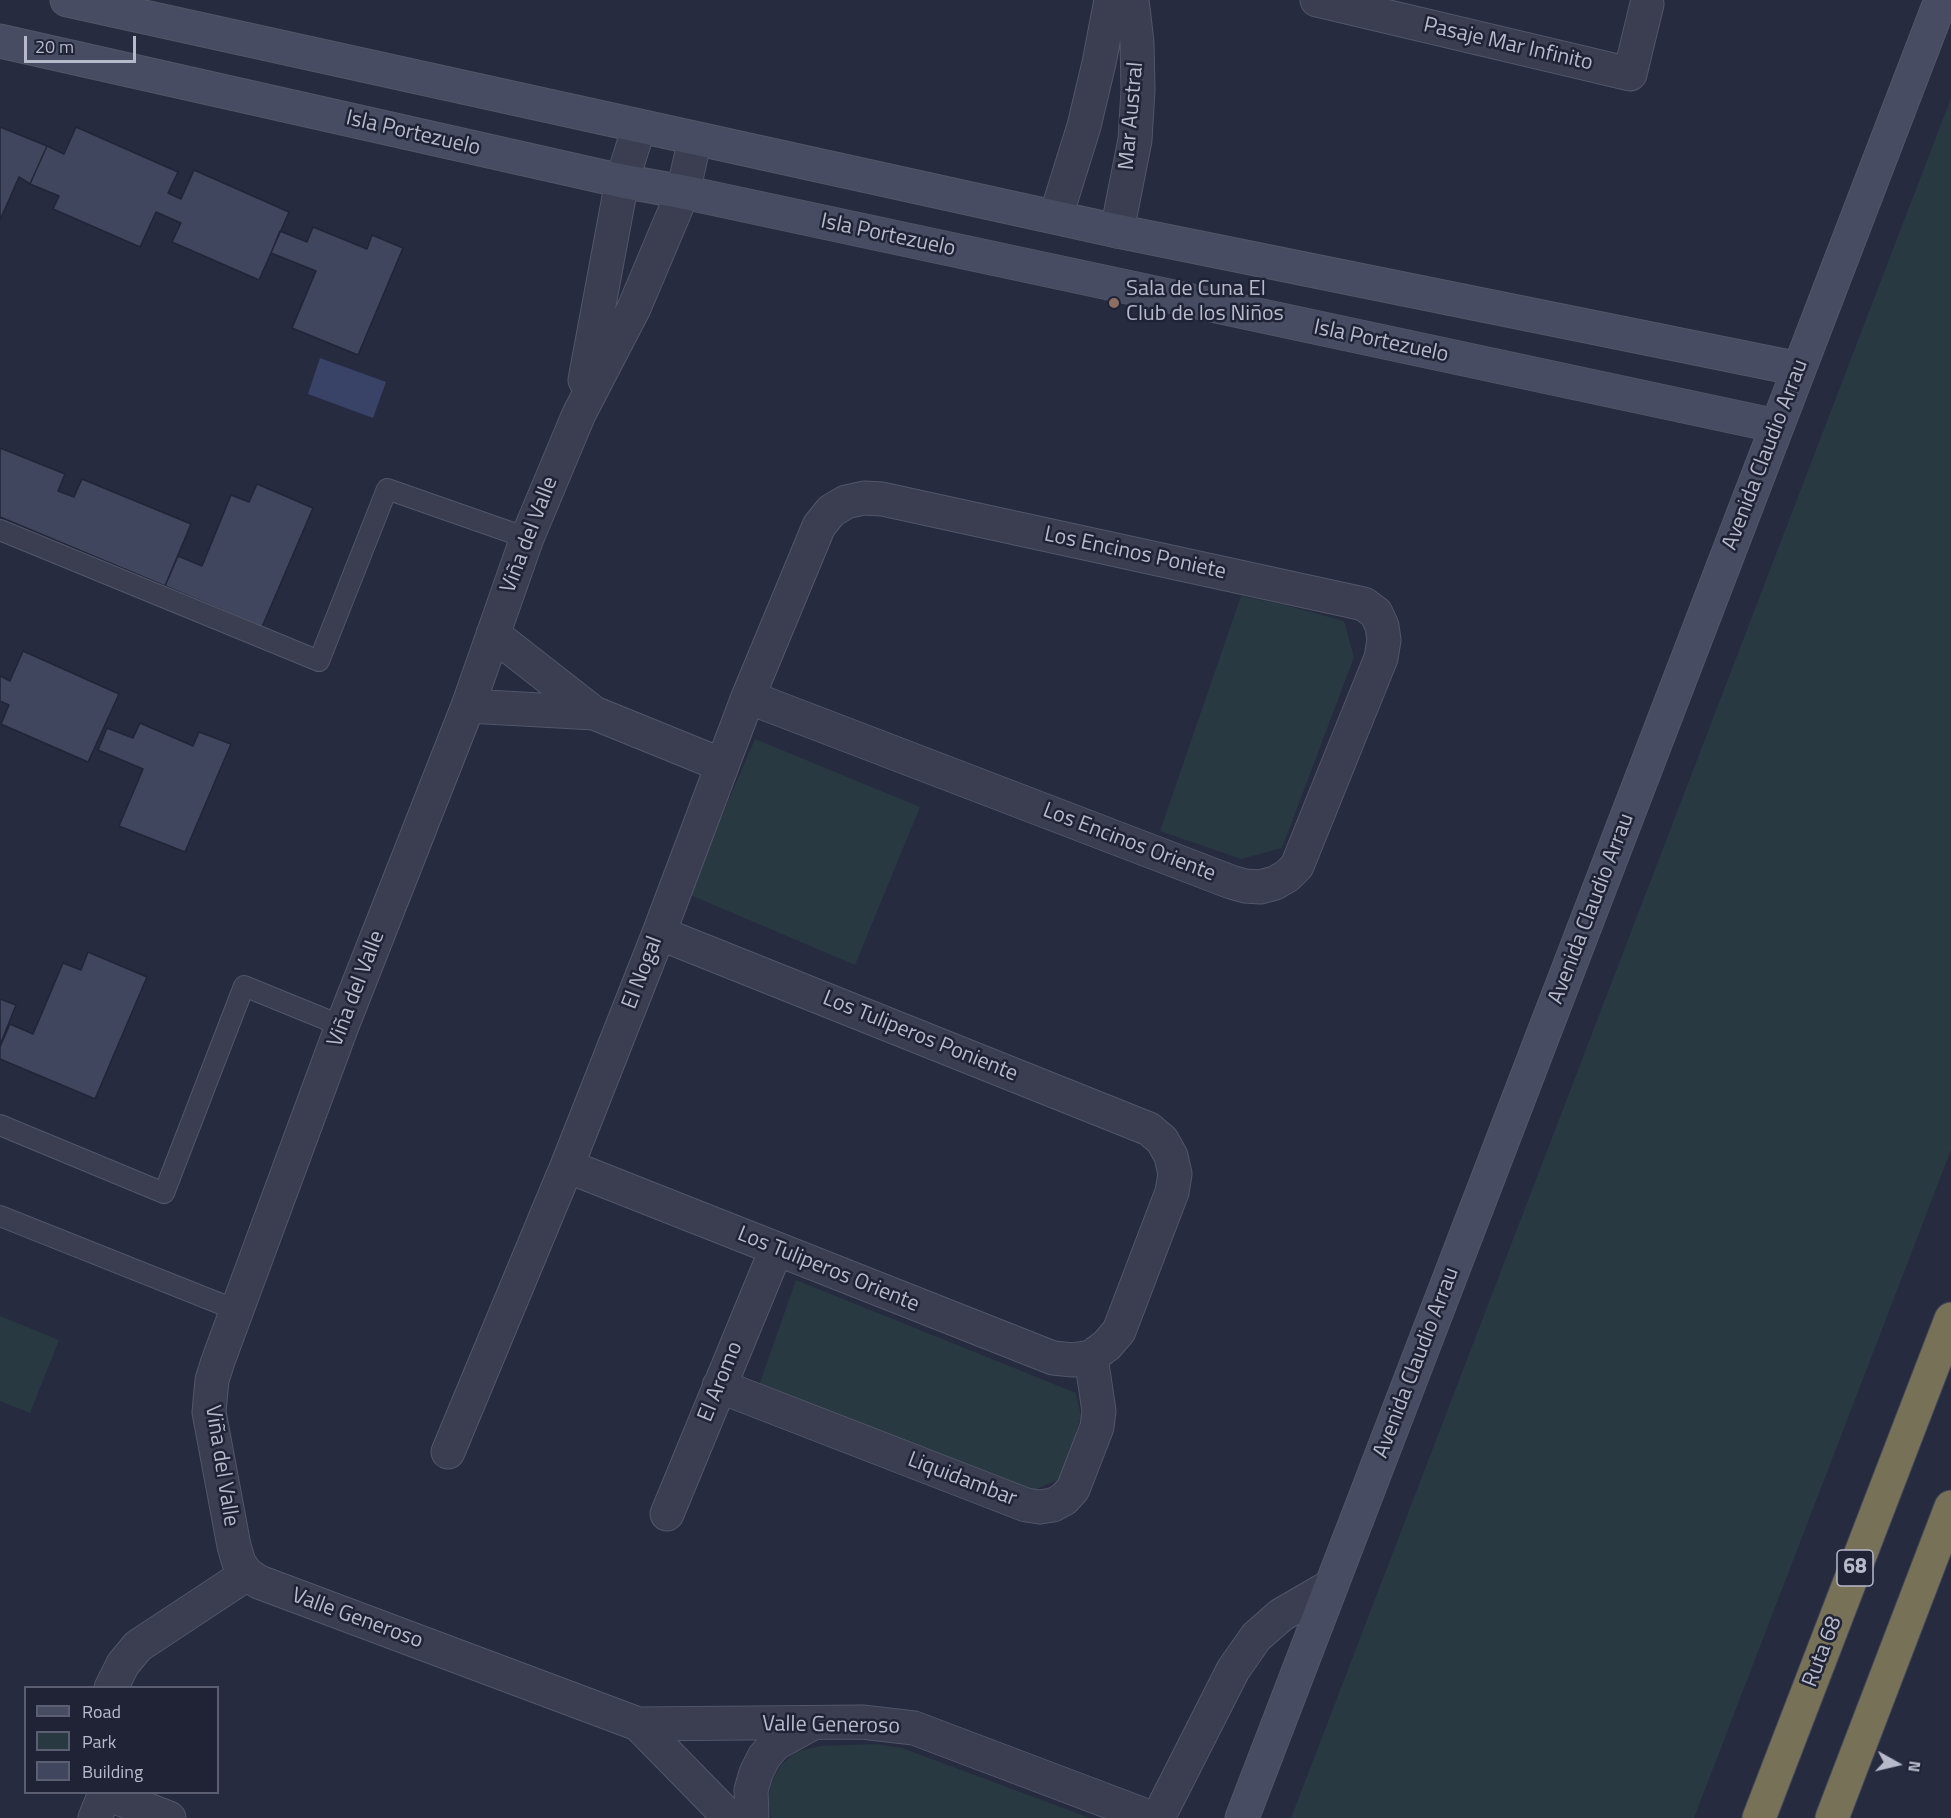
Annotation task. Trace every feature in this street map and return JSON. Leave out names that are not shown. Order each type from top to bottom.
[{"type":"highway","name":"Ruta 68","points":[[1759,1818],[1951,1318]]},
{"type":"highway","points":[[1832,1818],[1951,1507]]},
{"type":"street","points":[[67,0],[1117,231],[1799,369]]},
{"type":"street","name":"Mar Austral","points":[[1056,216],[1084,126],[1111,0]]},
{"type":"street","name":"Mar Austral","points":[[1117,231],[1135,140],[1137,42],[1132,0]]},
{"type":"street","name":"Pasaje Mar Infinito","points":[[1317,0],[1376,7],[1630,74],[1647,4]]},
{"type":"street","name":"Avenida Claudio Arrau","points":[[1242,1818],[1941,0]]},
{"type":"street","name":"Isla Portezuelo","points":[[0,41],[622,181],[683,192],[1777,426]]},
{"type":"street","name":"Viña del Valle","points":[[579,414],[622,181],[639,127]]},
{"type":"street","name":"Viña del Valle","points":[[247,1574],[239,1563],[234,1546],[210,1412],[212,1380],[342,1026],[468,706],[527,538],[579,414],[634,308],[683,192],[695,139]]},
{"type":"street","name":"Los Encinos Poniete","points":[[846,502],[864,498],[882,499],[1364,604],[1376,613],[1382,626],[1384,640],[1381,658]]},
{"type":"street","name":"El Nogal","points":[[448,1452],[567,1166],[659,933],[748,697],[819,526],[831,511],[846,502]]},
{"type":"street","points":[[493,634],[594,713],[722,765]]},
{"type":"street","name":"Los Encinos Oriente","points":[[748,697],[1231,882],[1260,887],[1281,879],[1297,866],[1381,658]]},
{"type":"street","points":[[468,706],[594,713]]},
{"type":"street","name":"Los Tuliperos Poniente","points":[[659,933],[1149,1129],[1162,1140],[1171,1156],[1174,1174],[1172,1192],[1119,1330],[1107,1345],[1091,1357]]},
{"type":"street","name":"Los Tuliperos Oriente","points":[[567,1166],[1053,1358],[1073,1360],[1091,1357]]},
{"type":"street","name":"El Aromo","points":[[667,1514],[776,1250]]},
{"type":"street","name":"Liquidambar","points":[[719,1386],[1026,1504],[1040,1507],[1053,1505],[1073,1490],[1097,1427],[1099,1411],[1091,1357]]},
{"type":"street","points":[[112,1686],[123,1664],[138,1646],[247,1574]]},
{"type":"street","name":"Valle Generoso","points":[[247,1574],[274,1588],[638,1724],[862,1722],[914,1728],[1152,1818]]},
{"type":"street","points":[[1158,1818],[1233,1670],[1256,1637],[1281,1615],[1331,1586]]},
{"type":"street","name":"Valle Generoso","points":[[638,1724],[730,1818]]},
{"type":"street","points":[[752,1818],[751,1790],[764,1757],[775,1744],[811,1724]]},
{"type":"street","points":[[95,1818],[105,1794]]},
{"type":"street","points":[[108,1794],[169,1818]]},
{"type":"lane","points":[[0,530],[320,661],[387,489],[527,538]]},
{"type":"lane","points":[[0,1125],[164,1193],[244,986],[342,1026]]},
{"type":"lane","points":[[0,1216],[237,1310]]},
{"type":"green space","points":[[1951,98],[1951,1150],[1694,1818],[1291,1818]]},
{"type":"green space","points":[[1241,596],[1344,621],[1354,657],[1282,848],[1241,859],[1160,831]]},
{"type":"green space","points":[[755,739],[920,807],[855,965],[688,894]]},
{"type":"green space","points":[[796,1280],[1076,1393],[1081,1416],[1062,1478],[1032,1491],[758,1388]]},
{"type":"green space","points":[[0,1316],[59,1340],[30,1413],[0,1401]]},
{"type":"green space","points":[[876,1744],[902,1748],[1090,1818],[771,1818],[768,1799],[772,1781],[781,1765],[796,1752],[820,1746]]},
{"type":"water","points":[[320,358],[386,382],[373,418],[308,394]]},
{"type":"building","points":[[0,127],[47,146],[30,184],[19,177],[0,220]]},
{"type":"building","points":[[76,127],[178,172],[168,193],[181,199],[194,170],[289,212],[259,280],[172,242],[181,223],[156,212],[140,247],[53,209],[59,196],[30,184],[47,146],[64,154]]},
{"type":"building","points":[[313,227],[367,249],[372,235],[403,248],[358,355],[292,328],[316,271],[271,253],[280,231],[307,242]]},
{"type":"building","points":[[0,448],[65,474],[58,491],[74,497],[82,479],[191,524],[165,586],[0,517]]},
{"type":"building","points":[[257,484],[313,508],[262,627],[165,586],[178,556],[202,566],[231,495],[249,502]]},
{"type":"building","points":[[23,651],[119,694],[88,762],[1,724],[9,705],[0,701],[0,676],[10,681]]},
{"type":"building","points":[[140,723],[193,746],[199,732],[231,744],[185,852],[119,826],[143,769],[98,750],[107,728],[133,738]]},
{"type":"building","points":[[88,952],[147,977],[95,1099],[0,1059],[0,1047],[10,1024],[33,1034],[63,963],[81,970]]},
{"type":"building","points":[[0,999],[16,1005],[0,1045]]},
{"type":"place","name":"Sala de Cuna El Club de los Niños","points":[[1114,303]]}]
